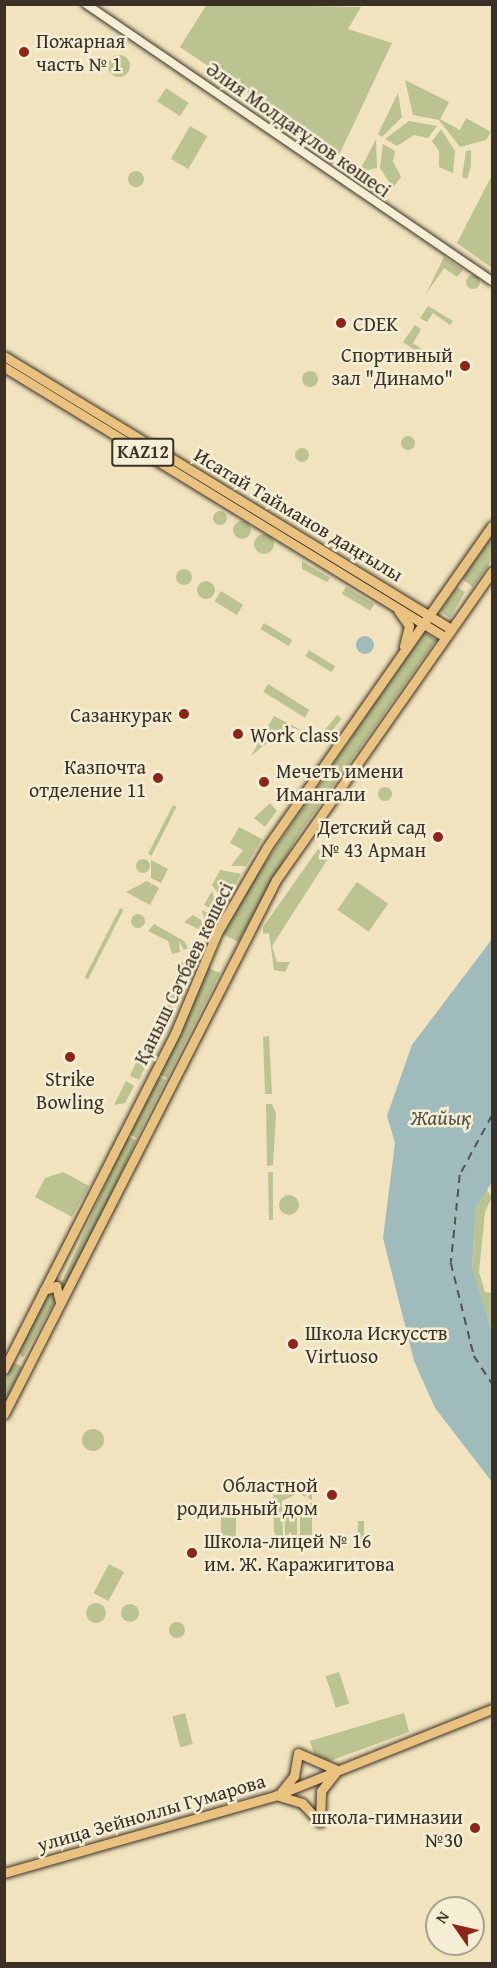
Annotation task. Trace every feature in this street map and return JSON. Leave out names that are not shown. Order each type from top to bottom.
[{"type":"main road","name":"Әлия Молдағұлов көшесі","points":[[86,4],[492,282]]},
{"type":"main road","name":"Исатай Тайманов даңғылы","points":[[4,356],[430,615],[448,633]]},
{"type":"main road","name":"Исатай Тайманов даңғылы","points":[[4,367],[394,606],[448,633]]},
{"type":"main road","name":"Қаныш Сәтбаев көшесі","points":[[4,1369],[176,1031],[217,933],[267,847],[492,526]]},
{"type":"main road","name":"Қаныш Сәтбаев көшесі","points":[[4,1414],[276,880],[492,571]]},
{"type":"main road","points":[[394,606],[409,626],[402,655]]},
{"type":"main road","points":[[44,1291],[56,1286],[60,1304]]},
{"type":"main road","points":[[15,1349],[21,1362],[33,1357]]},
{"type":"main road","name":"улица Зейноллы Гумарова","points":[[4,1873],[277,1796],[465,1722],[492,1709]]},
{"type":"main road","points":[[298,1753],[318,1766],[340,1770],[321,1791],[320,1822],[302,1803],[277,1796],[294,1776],[298,1753]]},
{"type":"green space","points":[[207,4],[361,7],[348,29],[392,43],[339,155],[180,47]]},
{"type":"green space","points":[[119,55],[127,58],[130,66],[127,74],[119,77],[111,74],[108,66],[111,58]]},
{"type":"green space","points":[[405,80],[449,102],[440,119],[460,130],[466,118],[491,132],[486,140],[460,147],[439,120],[413,115]]},
{"type":"green space","points":[[166,88],[189,103],[180,116],[157,101]]},
{"type":"green space","points":[[398,93],[402,117],[382,137],[378,134]]},
{"type":"green space","points":[[409,121],[437,126],[428,138],[414,135],[397,146],[385,139]]},
{"type":"green space","points":[[190,126],[207,136],[188,169],[171,159]]},
{"type":"green space","points":[[441,129],[455,151],[453,173],[439,167],[439,151],[432,141]]},
{"type":"green space","points":[[376,139],[377,168],[359,172]]},
{"type":"green space","points":[[383,144],[395,151],[393,161],[401,177],[393,188],[380,168]]},
{"type":"green space","points":[[471,150],[471,166],[467,179],[462,177],[466,151]]},
{"type":"green space","points":[[136,171],[142,173],[144,179],[142,185],[136,187],[130,185],[128,179],[130,173]]},
{"type":"green space","points":[[373,175],[388,196],[385,200],[367,176]]},
{"type":"green space","points":[[492,178],[492,268],[457,243]]},
{"type":"green space","points":[[444,257],[463,270],[457,277],[444,268],[426,294]]},
{"type":"green space","points":[[473,275],[478,277],[480,282],[478,287],[473,289],[468,287],[466,282],[468,277]]},
{"type":"green space","points":[[428,306],[453,321],[450,325],[433,313],[427,322],[420,318]]},
{"type":"green space","points":[[415,325],[421,329],[413,343],[428,354],[426,358],[403,342]]},
{"type":"green space","points":[[307,371],[313,371],[318,379],[316,385],[307,387],[302,382],[302,376]]},
{"type":"green space","points":[[405,436],[411,436],[415,443],[411,450],[405,450],[401,446],[401,440]]},
{"type":"green space","points":[[302,448],[307,450],[309,455],[307,460],[302,462],[297,460],[295,455],[297,450]]},
{"type":"green space","points":[[217,511],[223,511],[227,518],[223,525],[217,525],[213,521],[213,515]]},
{"type":"green space","points":[[242,521],[248,524],[251,530],[248,536],[242,539],[236,536],[233,530],[236,524]]},
{"type":"green space","points":[[264,534],[271,537],[274,544],[271,551],[264,554],[257,551],[254,544],[257,537]]},
{"type":"green space","points":[[492,536],[492,560],[473,587],[462,579]]},
{"type":"green space","points":[[302,561],[330,578],[327,582],[302,569]]},
{"type":"green space","points":[[184,569],[192,577],[184,585],[176,577]]},
{"type":"green space","points":[[206,581],[212,584],[215,590],[212,596],[206,599],[200,596],[197,590],[200,584]]},
{"type":"green space","points":[[346,587],[374,604],[370,611],[342,594]]},
{"type":"green space","points":[[457,587],[465,592],[450,618],[440,611]]},
{"type":"green space","points":[[221,591],[243,605],[237,615],[215,601]]},
{"type":"green space","points":[[264,623],[292,640],[289,646],[260,629]]},
{"type":"green space","points":[[424,632],[436,640],[299,834],[238,942],[223,934],[254,879]]},
{"type":"green space","points":[[309,650],[335,666],[332,672],[305,656]]},
{"type":"green space","points":[[268,684],[310,710],[305,718],[263,692]]},
{"type":"green space","points":[[337,715],[342,719],[326,738],[321,734]]},
{"type":"green space","points":[[274,716],[303,731],[288,726],[251,756]]},
{"type":"green space","points":[[382,787],[388,787],[392,794],[388,801],[382,801],[378,797],[378,791]]},
{"type":"green space","points":[[270,803],[277,811],[265,827],[254,818]]},
{"type":"green space","points":[[173,805],[177,807],[152,856],[148,854]]},
{"type":"green space","points":[[239,827],[262,839],[246,866],[231,866],[243,850],[230,843]]},
{"type":"green space","points":[[318,849],[329,857],[272,946],[277,962],[290,962],[285,972],[274,970],[269,933],[263,934],[263,927]]},
{"type":"green space","points":[[140,859],[146,859],[150,866],[146,873],[140,873],[136,869],[136,863]]},
{"type":"green space","points":[[151,860],[168,869],[161,883],[151,878]]},
{"type":"green space","points":[[220,870],[241,874],[225,902],[212,885]]},
{"type":"green space","points":[[147,881],[152,884],[147,890],[153,884],[159,888],[150,905],[126,892]]},
{"type":"green space","points":[[357,882],[388,904],[369,932],[337,910]]},
{"type":"green space","points":[[212,891],[219,913],[204,905]]},
{"type":"green space","points":[[120,908],[124,910],[88,979],[85,977]]},
{"type":"green space","points":[[202,910],[216,917],[207,933]]},
{"type":"green space","points":[[138,914],[143,916],[145,921],[143,926],[138,928],[133,926],[131,921],[133,916]]},
{"type":"green space","points":[[193,915],[201,920],[204,932],[184,922]]},
{"type":"green space","points":[[154,924],[184,941],[188,948],[184,950],[179,941],[180,952],[172,954],[168,941],[148,931]]},
{"type":"green space","points":[[191,959],[194,963],[193,971],[179,999],[169,997],[179,977],[175,964],[183,962],[188,970]]},
{"type":"green space","points":[[208,968],[220,973],[167,1078],[158,1074]]},
{"type":"green space","points":[[164,1004],[170,1004],[174,1011],[170,1018],[164,1018],[160,1014],[160,1008]]},
{"type":"green space","points":[[154,1025],[162,1032],[152,1050],[144,1045]]},
{"type":"green space","points":[[269,1036],[272,1094],[265,1094],[263,1037]]},
{"type":"green space","points":[[141,1051],[150,1055],[139,1080],[130,1076]]},
{"type":"green space","points":[[158,1076],[166,1080],[137,1138],[128,1134]]},
{"type":"green space","points":[[126,1081],[134,1086],[125,1103],[114,1105]]},
{"type":"green space","points":[[266,1104],[272,1104],[276,1114],[273,1165],[267,1166]]},
{"type":"green space","points":[[127,1136],[136,1140],[70,1289],[61,1285]]},
{"type":"green space","points":[[63,1172],[89,1186],[72,1217],[35,1197],[45,1178]]},
{"type":"green space","points":[[268,1172],[273,1172],[273,1220],[269,1220]]},
{"type":"green space","points":[[487,1190],[492,1197],[485,1212],[479,1272],[485,1292],[492,1293],[492,1332],[472,1268],[476,1208]]},
{"type":"green space","points":[[289,1195],[296,1198],[299,1205],[296,1212],[289,1215],[282,1212],[279,1205],[282,1198]]},
{"type":"green space","points":[[47,1294],[56,1299],[23,1358],[19,1352]]},
{"type":"green space","points":[[13,1362],[22,1367],[5,1403],[5,1379]]},
{"type":"green space","points":[[93,1429],[103,1436],[104,1440],[97,1450],[93,1451],[83,1444],[82,1440],[89,1430]]},
{"type":"green space","points":[[273,1481],[312,1481],[312,1500],[298,1493],[282,1501],[283,1538],[315,1538],[312,1548],[283,1545],[274,1532]]},
{"type":"green space","points":[[284,1503],[297,1511],[297,1535],[285,1535]]},
{"type":"green space","points":[[306,1503],[312,1503],[312,1535],[300,1535],[300,1511]]},
{"type":"green space","points":[[221,1506],[236,1506],[236,1537],[221,1537]]},
{"type":"green space","points":[[358,1521],[364,1521],[364,1543],[349,1548],[357,1543]]},
{"type":"green space","points":[[109,1564],[124,1572],[109,1601],[94,1593]]},
{"type":"green space","points":[[96,1603],[103,1606],[106,1613],[103,1620],[96,1623],[89,1620],[86,1613],[89,1606]]},
{"type":"green space","points":[[130,1604],[136,1607],[139,1613],[136,1619],[130,1622],[124,1619],[121,1613],[124,1607]]},
{"type":"green space","points":[[177,1622],[185,1630],[177,1638],[169,1630]]},
{"type":"green space","points":[[339,1672],[349,1703],[336,1708],[326,1676]]},
{"type":"green space","points":[[185,1713],[193,1744],[180,1747],[172,1716]]},
{"type":"green space","points":[[404,1713],[409,1732],[327,1762],[316,1761],[310,1741]]},
{"type":"water","points":[[361,636],[369,636],[374,641],[372,652],[361,654],[356,649],[356,641]]},
{"type":"water","name":"Жайық","points":[[492,939],[492,1182],[476,1208],[472,1267],[492,1332],[492,1482],[435,1408],[414,1361],[383,1238],[395,1143],[387,1116],[412,1045]]},
{"type":"ferry route","points":[[492,1116],[460,1175],[451,1263],[474,1356],[492,1384]]},
{"type":"place","name":"Пожарная часть № 1","points":[[24,52]]},
{"type":"place","name":"CDEK","points":[[341,323]]},
{"type":"place","name":"Спортивный зал \"Динамо\"","points":[[465,366]]},
{"type":"place","name":"Сазанкурак","points":[[184,714]]},
{"type":"place","name":"Work class","points":[[238,734]]},
{"type":"place","name":"Казпочта отделение 11","points":[[158,778]]},
{"type":"place","name":"Мечеть имени Имангали","points":[[264,782]]},
{"type":"place","name":"Детский сад № 43 Арман","points":[[438,837]]},
{"type":"place","name":"Strike Bowling","points":[[70,1057]]},
{"type":"place","name":"Школа Искусств Virtuoso","points":[[293,1344]]},
{"type":"place","name":"Областной родильный дом","points":[[332,1495]]},
{"type":"place","name":"Школа-лицей № 16 им. Ж. Каражигитова","points":[[192,1553]]},
{"type":"place","name":"школа-гимназии №30","points":[[475,1828]]}]
